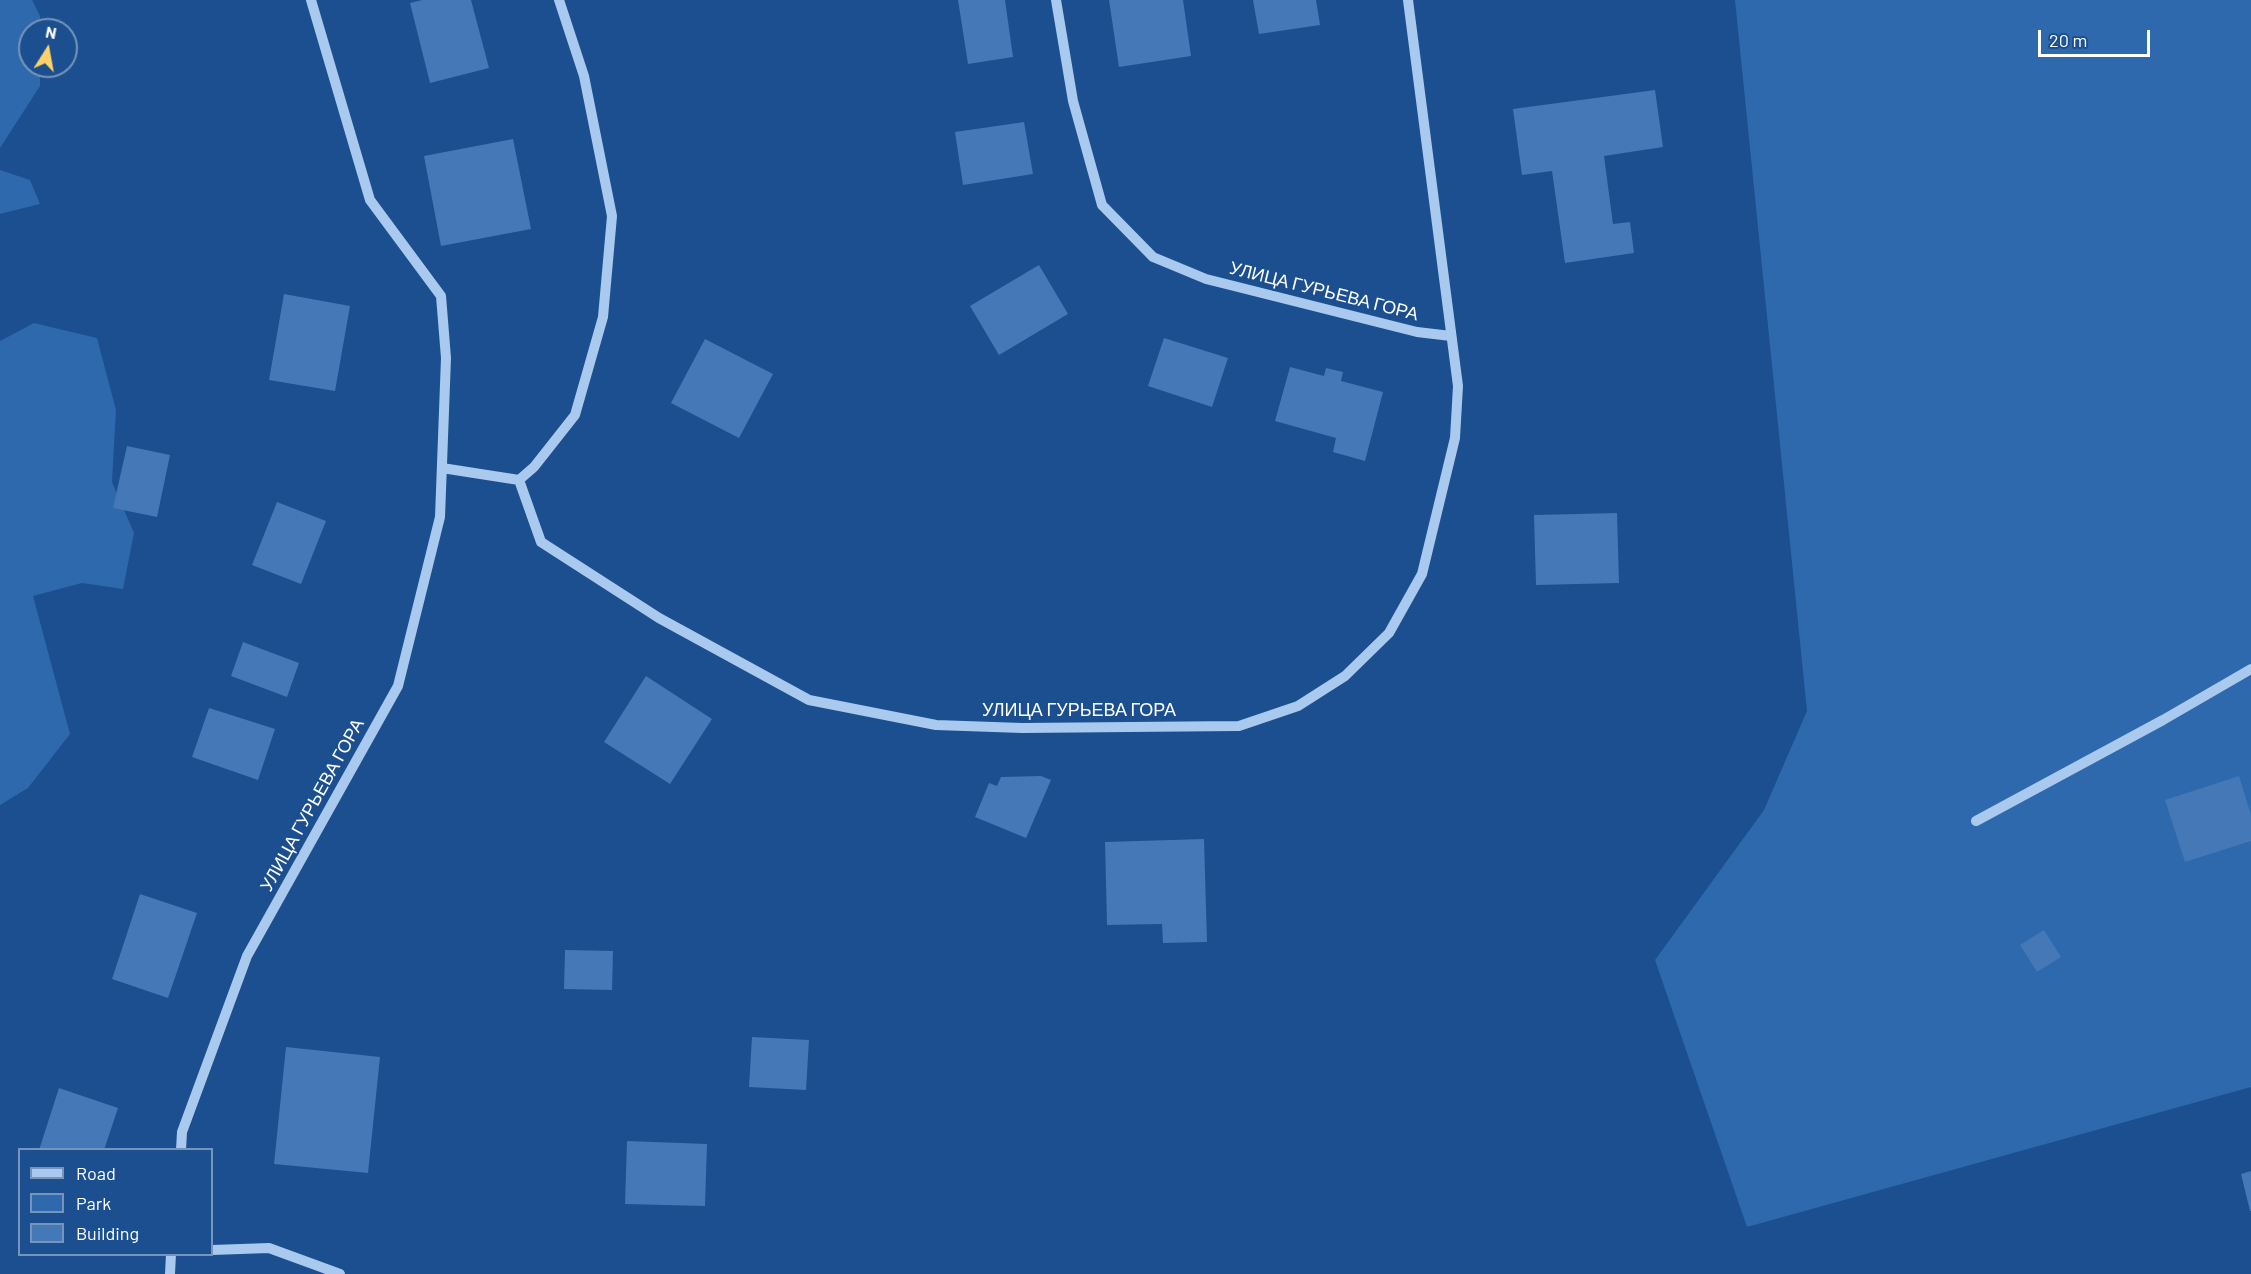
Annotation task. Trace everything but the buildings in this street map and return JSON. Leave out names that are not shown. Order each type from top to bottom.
[{"type":"street","name":"УЛИЦА ГУРЬЕВА ГОРА","points":[[180,1148],[182,1132],[247,956],[398,686],[440,517],[446,358],[441,296],[370,200],[310,0]]},
{"type":"street","points":[[442,468],[519,480],[534,467],[575,415],[603,317],[612,216],[584,76],[559,0]]},
{"type":"street","name":"УЛИЦА ГУРЬЕВА ГОРА","points":[[1056,0],[1073,101],[1102,205],[1153,257],[1206,279],[1418,332],[1451,336]]},
{"type":"street","name":"УЛИЦА ГУРЬЕВА ГОРА","points":[[519,480],[541,542],[660,618],[809,700],[936,724],[1022,728],[1239,726],[1298,706],[1344,676],[1389,633],[1422,574],[1455,438],[1458,386],[1408,0]]},
{"type":"street","points":[[1976,821],[2163,720],[2251,669]]},
{"type":"street","points":[[213,1250],[269,1248],[340,1274]]},
{"type":"street","points":[[170,1274],[171,1256]]},
{"type":"green space","points":[[0,0],[32,0],[40,18],[18,18],[18,78],[40,78],[40,86],[0,148]]},
{"type":"green space","points":[[1735,0],[2251,0],[2251,1087],[1747,1227],[1655,960],[1764,810],[1807,711]]},
{"type":"green space","points":[[0,170],[30,180],[40,204],[0,214]]},
{"type":"green space","points":[[34,323],[97,338],[116,410],[112,482],[134,533],[123,589],[82,583],[33,596],[70,734],[28,788],[0,805],[0,341]]}]
